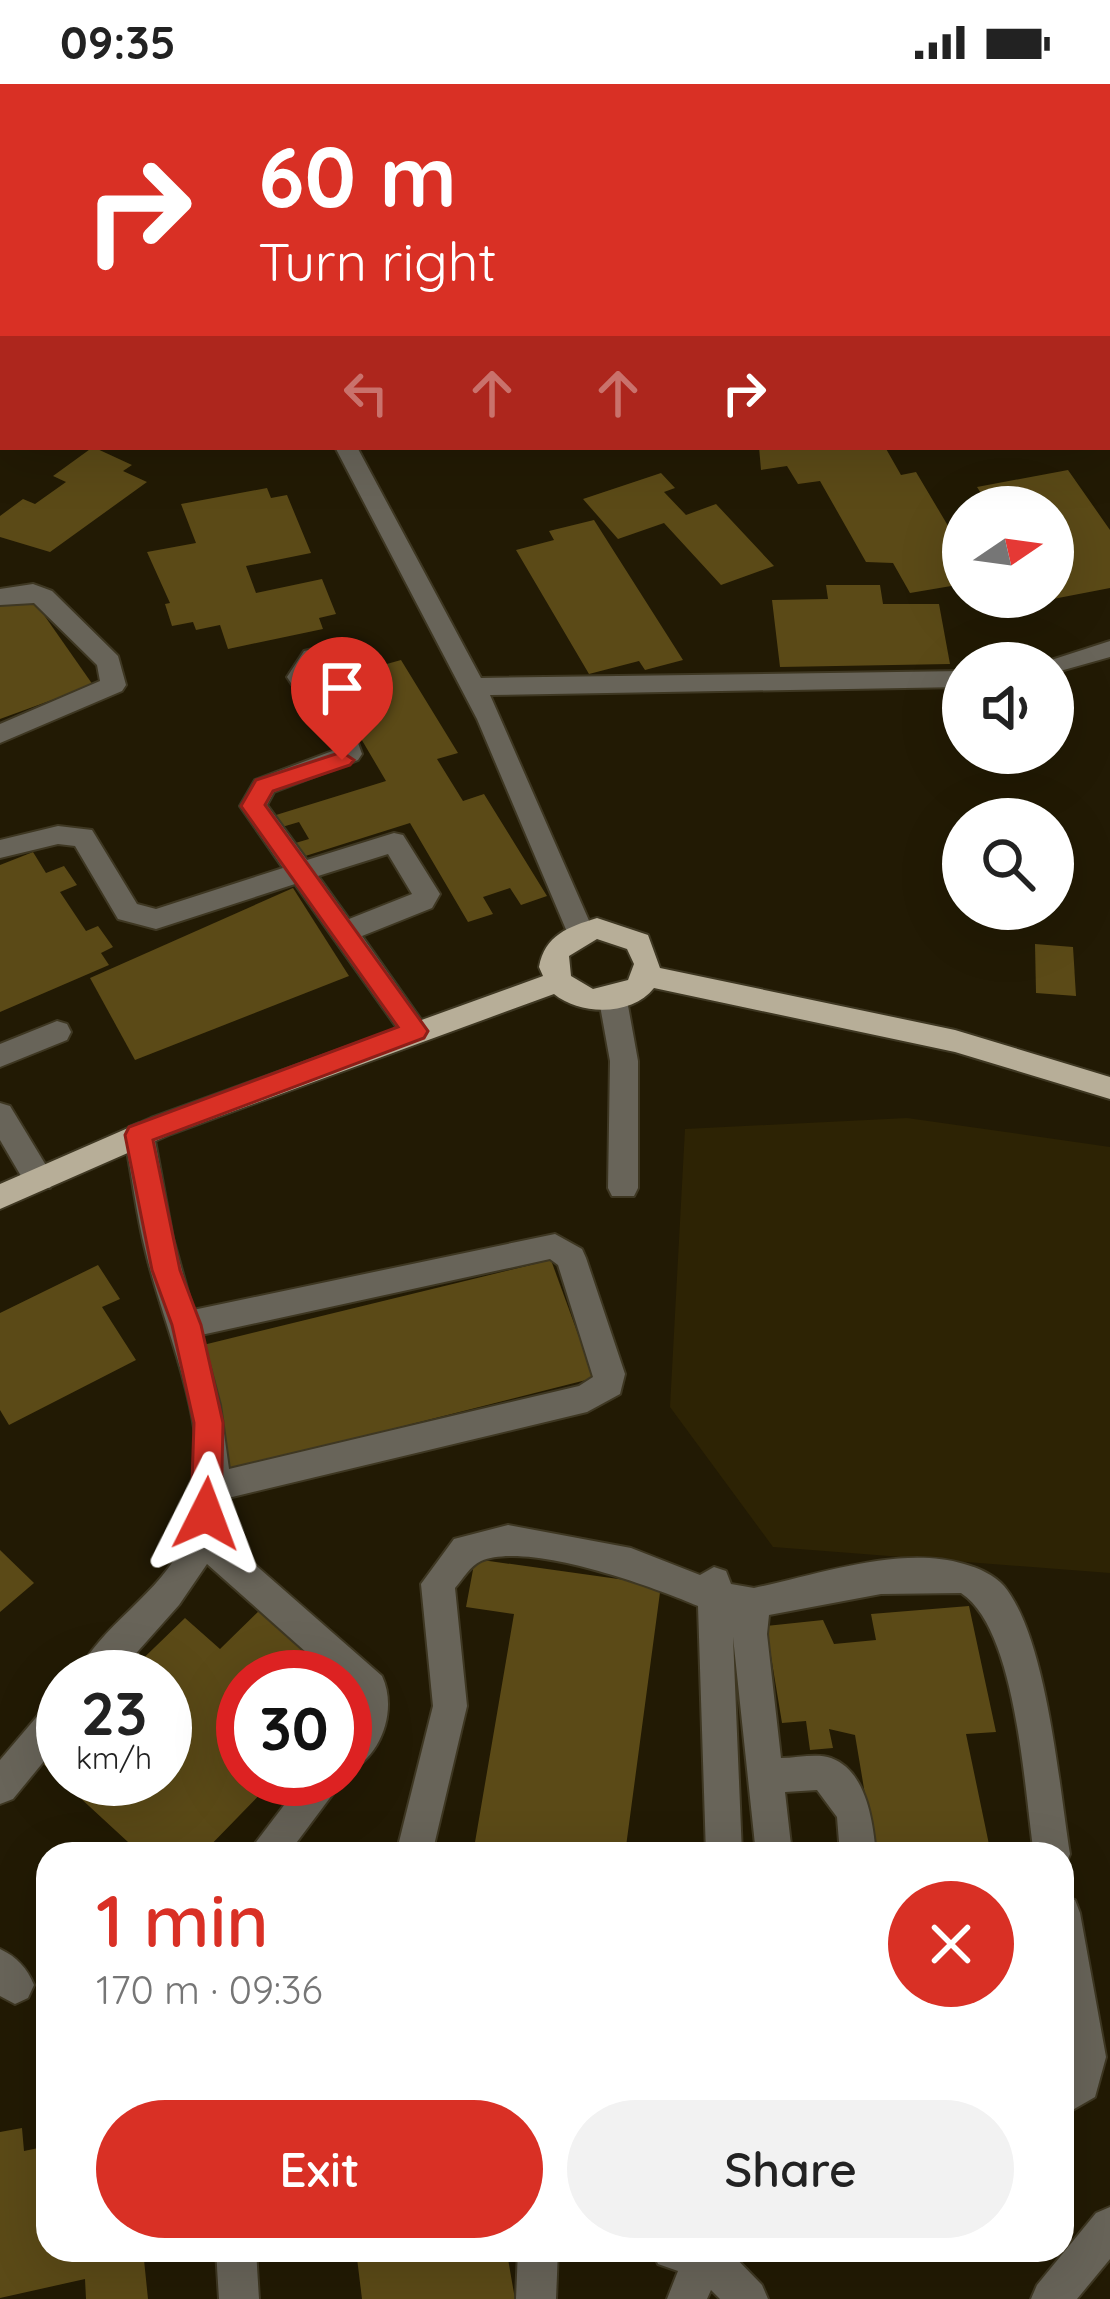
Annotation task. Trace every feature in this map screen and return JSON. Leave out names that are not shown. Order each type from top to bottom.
[{"type":"main road","points":[[611,930],[638,942],[649,964],[640,987],[613,1000],[580,999],[556,982],[552,958],[567,938],[580,932],[611,930]]},
{"type":"main road","points":[[646,976],[956,1041],[1110,1088]]},
{"type":"main road","points":[[0,1197],[139,1135],[556,982]]},
{"type":"street","points":[[348,450],[472,687],[580,932]]},
{"type":"street","points":[[0,597],[33,592],[43,597],[109,662],[113,685],[0,734]]},
{"type":"street","points":[[1074,659],[1110,649]]},
{"type":"street","points":[[313,656],[300,677],[345,738],[349,754],[264,786],[253,806],[415,1031]]},
{"type":"street","points":[[472,687],[942,679]]},
{"type":"street","points":[[0,849],[58,835],[83,838],[128,912],[138,919],[156,919],[384,843],[400,847],[426,894],[422,901],[344,932]]},
{"type":"street","points":[[613,1000],[624,1061],[623,1188]]},
{"type":"street","points":[[0,1056],[57,1032]]},
{"type":"street","points":[[0,1114],[39,1180]]},
{"type":"street","points":[[115,1650],[203,1540],[210,1488],[208,1423],[186,1325],[166,1270],[139,1135]]},
{"type":"street","points":[[186,1325],[555,1246],[571,1258],[609,1374],[609,1384],[587,1398],[210,1488]]},
{"type":"street","points":[[203,1540],[328,1650]]},
{"type":"street","points":[[417,1842],[450,1706],[438,1584],[466,1550],[508,1540],[631,1563],[754,1603],[865,1582],[959,1577],[982,1587],[998,1604],[1022,1678],[1050,1842]]},
{"type":"street","points":[[714,1589],[724,1842]]},
{"type":"street","points":[[754,1603],[750,1634],[773,1842]]},
{"type":"street","points":[[0,1787],[36,1744]]},
{"type":"street","points":[[766,1776],[826,1774],[854,1811],[857,1842]]},
{"type":"street","points":[[275,1842],[304,1806]]},
{"type":"street","points":[[1074,1982],[1087,2057],[1081,2084],[1074,2089]]},
{"type":"street","points":[[1051,2299],[1110,2227]]},
{"type":"street","points":[[237,2262],[239,2299]]},
{"type":"street","points":[[536,2299],[538,2262]]},
{"type":"street","points":[[687,2299],[693,2262]]},
{"type":"street","points":[[706,2262],[748,2299]]},
{"type":"shaded area","points":[[907,1118],[1110,1147],[1110,1573],[773,1547],[670,1407],[685,1129]]},
{"type":"building","points":[[89,450],[100,450],[132,465],[123,471],[147,482],[50,552],[0,537],[0,516],[23,499],[35,504],[66,482],[53,476]]},
{"type":"building","points":[[759,450],[887,450],[901,475],[916,472],[942,516],[942,588],[910,593],[893,563],[866,562],[820,481],[798,484],[787,466],[761,470]]},
{"type":"building","points":[[1068,470],[1110,530],[1110,588],[1074,595],[1074,486],[982,486]]},
{"type":"building","points":[[661,473],[675,488],[664,492],[686,515],[716,504],[774,566],[721,585],[664,523],[618,539],[583,499]]},
{"type":"building","points":[[267,488],[271,498],[287,495],[311,553],[246,566],[256,593],[322,579],[336,614],[319,618],[323,629],[228,649],[220,625],[196,630],[193,622],[172,626],[165,604],[170,603],[147,552],[196,543],[181,504]]},
{"type":"building","points":[[594,520],[683,660],[645,670],[639,661],[589,674],[516,550],[554,540],[549,531]]},
{"type":"building","points":[[826,585],[880,585],[883,604],[939,604],[946,642],[942,642],[942,664],[780,667],[772,600],[828,599]]},
{"type":"building","points":[[30,595],[93,685],[0,719],[0,606]]},
{"type":"building","points":[[401,660],[458,753],[437,759],[463,801],[484,794],[547,896],[521,905],[510,888],[483,897],[493,914],[468,922],[410,823],[299,858],[292,844],[309,839],[299,822],[282,827],[276,815],[386,781],[327,681],[353,673],[361,687],[384,680],[376,667]]},
{"type":"building","points":[[33,852],[46,873],[64,866],[77,885],[60,892],[86,931],[98,926],[113,947],[101,953],[109,965],[0,1012],[0,865]]},
{"type":"building","points":[[293,888],[349,976],[135,1060],[90,978]]},
{"type":"building","points":[[1035,944],[1073,947],[1076,996],[1036,993]]},
{"type":"building","points":[[551,1260],[594,1378],[229,1470],[199,1346]]},
{"type":"building","points":[[98,1265],[120,1299],[102,1307],[136,1360],[9,1425],[0,1410],[0,1313]]},
{"type":"building","points":[[0,1550],[34,1583],[0,1612]]},
{"type":"building","points":[[475,1559],[661,1585],[627,1842],[475,1842],[514,1614],[466,1607]]},
{"type":"building","points":[[264,1606],[316,1650],[216,1650],[216,1806],[249,1806],[214,1842],[128,1842],[89,1806],[192,1806],[192,1650],[152,1650],[185,1618],[220,1649]]},
{"type":"building","points":[[969,1606],[996,1732],[966,1734],[988,1842],[873,1842],[855,1735],[829,1729],[833,1748],[810,1750],[806,1721],[782,1723],[766,1626],[823,1620],[834,1644],[876,1640],[871,1614]]},
{"type":"building","points":[[22,2128],[24,2151],[36,2148],[36,2262],[144,2262],[148,2299],[86,2299],[85,2279],[0,2298],[0,2132]]},
{"type":"building","points":[[357,2262],[509,2262],[515,2299],[362,2299]]},
{"type":"route","points":[[206,1514],[208,1423],[186,1325],[166,1270],[139,1135],[415,1031],[253,806],[264,786],[342,760]]}]
